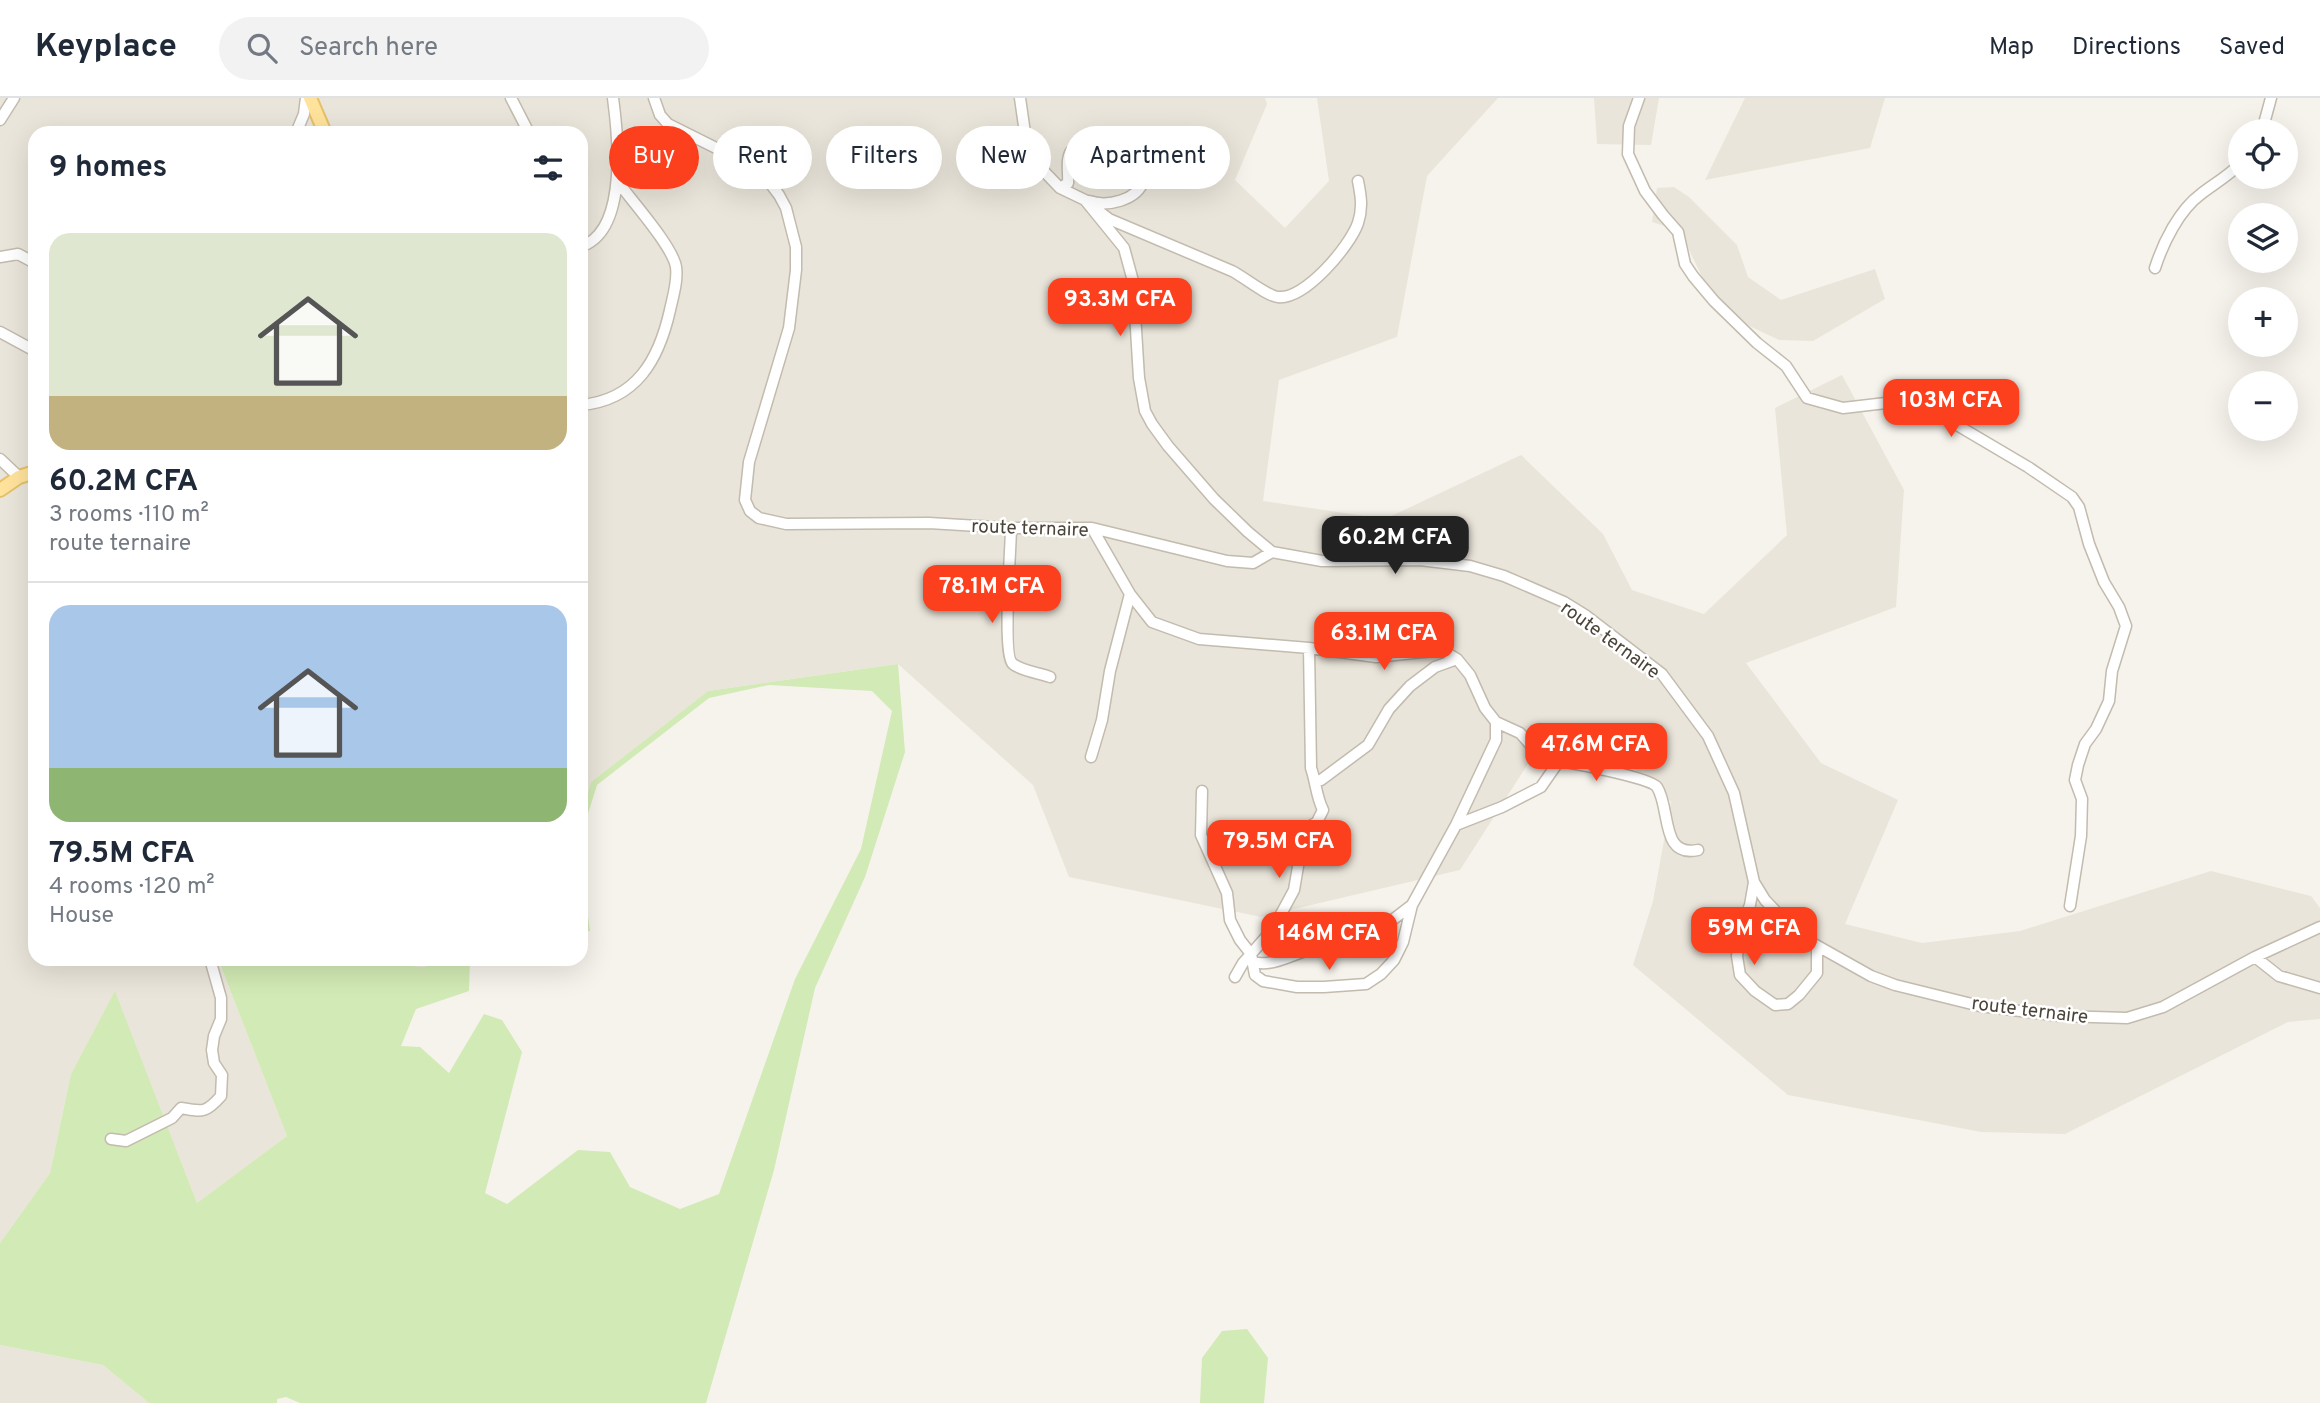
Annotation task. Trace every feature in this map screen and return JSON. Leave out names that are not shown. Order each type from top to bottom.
[{"type":"main road","points":[[308,98],[322,126]]},
{"type":"main road","points":[[0,490],[28,474]]},
{"type":"street","points":[[0,120],[14,98]]},
{"type":"street","points":[[299,126],[308,98]]},
{"type":"street","points":[[511,98],[525,126]]},
{"type":"street","points":[[614,98],[617,126]]},
{"type":"street","name":"route ternaire","points":[[654,98],[660,115],[668,124],[760,170],[786,208],[796,247],[789,328],[749,462],[745,500],[750,511],[759,518],[786,524],[929,523],[1012,528],[1092,528],[1227,561],[1253,563],[1272,552],[1322,561],[1420,560],[1470,566],[1504,576],[1564,602],[1585,615],[1662,674],[1708,736],[1734,793],[1754,882],[1780,918],[1817,948],[1871,976],[1895,985],[1980,1006],[2060,1016],[2127,1018],[2163,1007],[2255,957],[2320,927]]},
{"type":"street","points":[[1020,98],[1027,147],[1036,163],[1060,187],[1085,200],[1109,219],[1231,271],[1276,297],[1302,289],[1318,276],[1352,236],[1359,222],[1363,201],[1358,181]]},
{"type":"street","points":[[1639,98],[1629,126],[1628,154],[1645,191],[1678,232],[1685,264],[1714,301],[1756,343],[1786,366],[1807,398],[1843,408],[1903,401],[1918,402],[2028,467],[2072,498],[2079,507],[2089,544],[2126,626],[2112,671],[2109,701],[2096,729],[2085,744],[2078,765],[2075,780],[2082,799],[2081,836],[2070,906]]},
{"type":"street","points":[[2265,119],[2271,98]]},
{"type":"street","points":[[1060,187],[1068,183],[1070,151],[1086,142],[1113,146],[1124,153],[1142,174],[1143,185],[1132,197],[1100,204],[1085,200]]},
{"type":"street","points":[[2155,268],[2160,251],[2183,212],[2199,195],[2228,175]]},
{"type":"street","points":[[588,243],[597,237],[611,210],[616,189]]},
{"type":"street","points":[[588,404],[605,400],[624,390],[648,368],[665,332],[676,284],[676,266],[671,252],[623,189]]},
{"type":"street","points":[[1085,200],[1124,248],[1130,264],[1139,378],[1145,411],[1168,446],[1214,499],[1272,552]]},
{"type":"street","points":[[0,257],[18,254],[28,259]]},
{"type":"street","points":[[0,332],[28,347]]},
{"type":"street","points":[[0,459],[19,477]]},
{"type":"street","points":[[1012,528],[1007,619],[1011,662],[1050,677]]},
{"type":"street","points":[[1092,528],[1130,594],[1152,622],[1199,639],[1309,648],[1376,657],[1442,650],[1457,659],[1470,675],[1485,708],[1496,722],[1520,733],[1538,752],[1559,761],[1607,769],[1633,779],[1652,782],[1657,786],[1663,803],[1669,834],[1679,850],[1685,853],[1698,850]]},
{"type":"street","points":[[1091,757],[1130,594]]},
{"type":"street","points":[[1235,976],[1242,963],[1252,958],[1273,929],[1294,890],[1303,837],[1307,828],[1317,822],[1322,810],[1316,796],[1311,768],[1309,648]]},
{"type":"street","points":[[1315,781],[1321,780],[1368,745],[1385,715],[1410,686],[1435,667],[1457,659]]},
{"type":"street","points":[[1202,791],[1201,835],[1224,885],[1230,920],[1252,958],[1255,975],[1263,981],[1297,987],[1366,984],[1381,974],[1394,960],[1403,942],[1412,905],[1456,825],[1496,740],[1496,722]]},
{"type":"street","points":[[1456,825],[1502,807],[1541,787],[1559,761]]},
{"type":"street","points":[[1754,882],[1750,905],[1741,929],[1737,956],[1741,975],[1755,990],[1775,1004],[1788,1004],[1817,973],[1817,948]]},
{"type":"street","points":[[1252,958],[1266,965],[1291,954],[1324,946],[1341,950],[1349,948],[1412,905]]},
{"type":"street","points":[[2255,957],[2279,976],[2320,988]]},
{"type":"street","points":[[111,1139],[126,1141],[172,1118],[181,1108],[203,1112],[211,1108],[221,1096],[222,1075],[212,1050],[221,1019],[221,998],[212,966]]},
{"type":"shaded area","points":[[0,98],[1265,98],[1267,104],[1235,180],[1285,228],[1329,181],[1317,98],[1498,98],[1427,176],[1397,337],[1279,380],[1263,501],[1385,519],[1521,455],[1603,534],[1632,590],[1704,614],[1787,535],[1775,408],[1842,375],[1904,490],[1896,607],[1746,663],[1821,763],[1898,800],[1845,924],[1922,943],[2020,931],[2211,871],[2311,896],[2320,908],[2320,1019],[2288,1022],[2065,1134],[1981,1132],[1788,1095],[1633,965],[1653,901],[1671,802],[1617,753],[1554,723],[1460,870],[1261,917],[1069,877],[1033,785],[898,664],[708,691],[591,782],[588,792],[588,126],[28,126],[28,966],[221,966],[287,1136],[197,1203],[115,992],[71,1074],[50,1173],[0,1243]]},
{"type":"shaded area","points":[[1594,98],[1659,98],[1651,145],[1597,144]]},
{"type":"shaded area","points":[[1745,98],[1885,98],[1870,148],[1705,180]]},
{"type":"shaded area","points":[[1674,187],[1689,197],[1737,245],[1748,277],[1781,300],[1875,269],[1885,299],[1813,341],[1779,340],[1739,321],[1707,287],[1680,231],[1652,222],[1657,188]]},
{"type":"shaded area","points":[[0,1345],[103,1365],[149,1403],[0,1403]]},
{"type":"green space","points":[[898,664],[905,752],[865,877],[815,988],[774,1170],[706,1403],[300,1403],[286,1397],[277,1399],[277,1403],[149,1403],[103,1365],[0,1345],[0,1243],[50,1173],[71,1074],[115,991],[197,1203],[287,1136],[221,966],[470,966],[469,991],[416,1009],[401,1046],[420,1047],[449,1073],[484,1014],[502,1020],[522,1052],[485,1193],[507,1204],[578,1150],[610,1152],[630,1187],[680,1209],[719,1194],[795,979],[861,849],[892,711],[872,691],[769,685],[709,698],[597,785],[588,814],[591,782],[708,691]]},
{"type":"green space","points":[[1247,1329],[1268,1358],[1264,1403],[1200,1403],[1202,1358],[1222,1331]]}]
